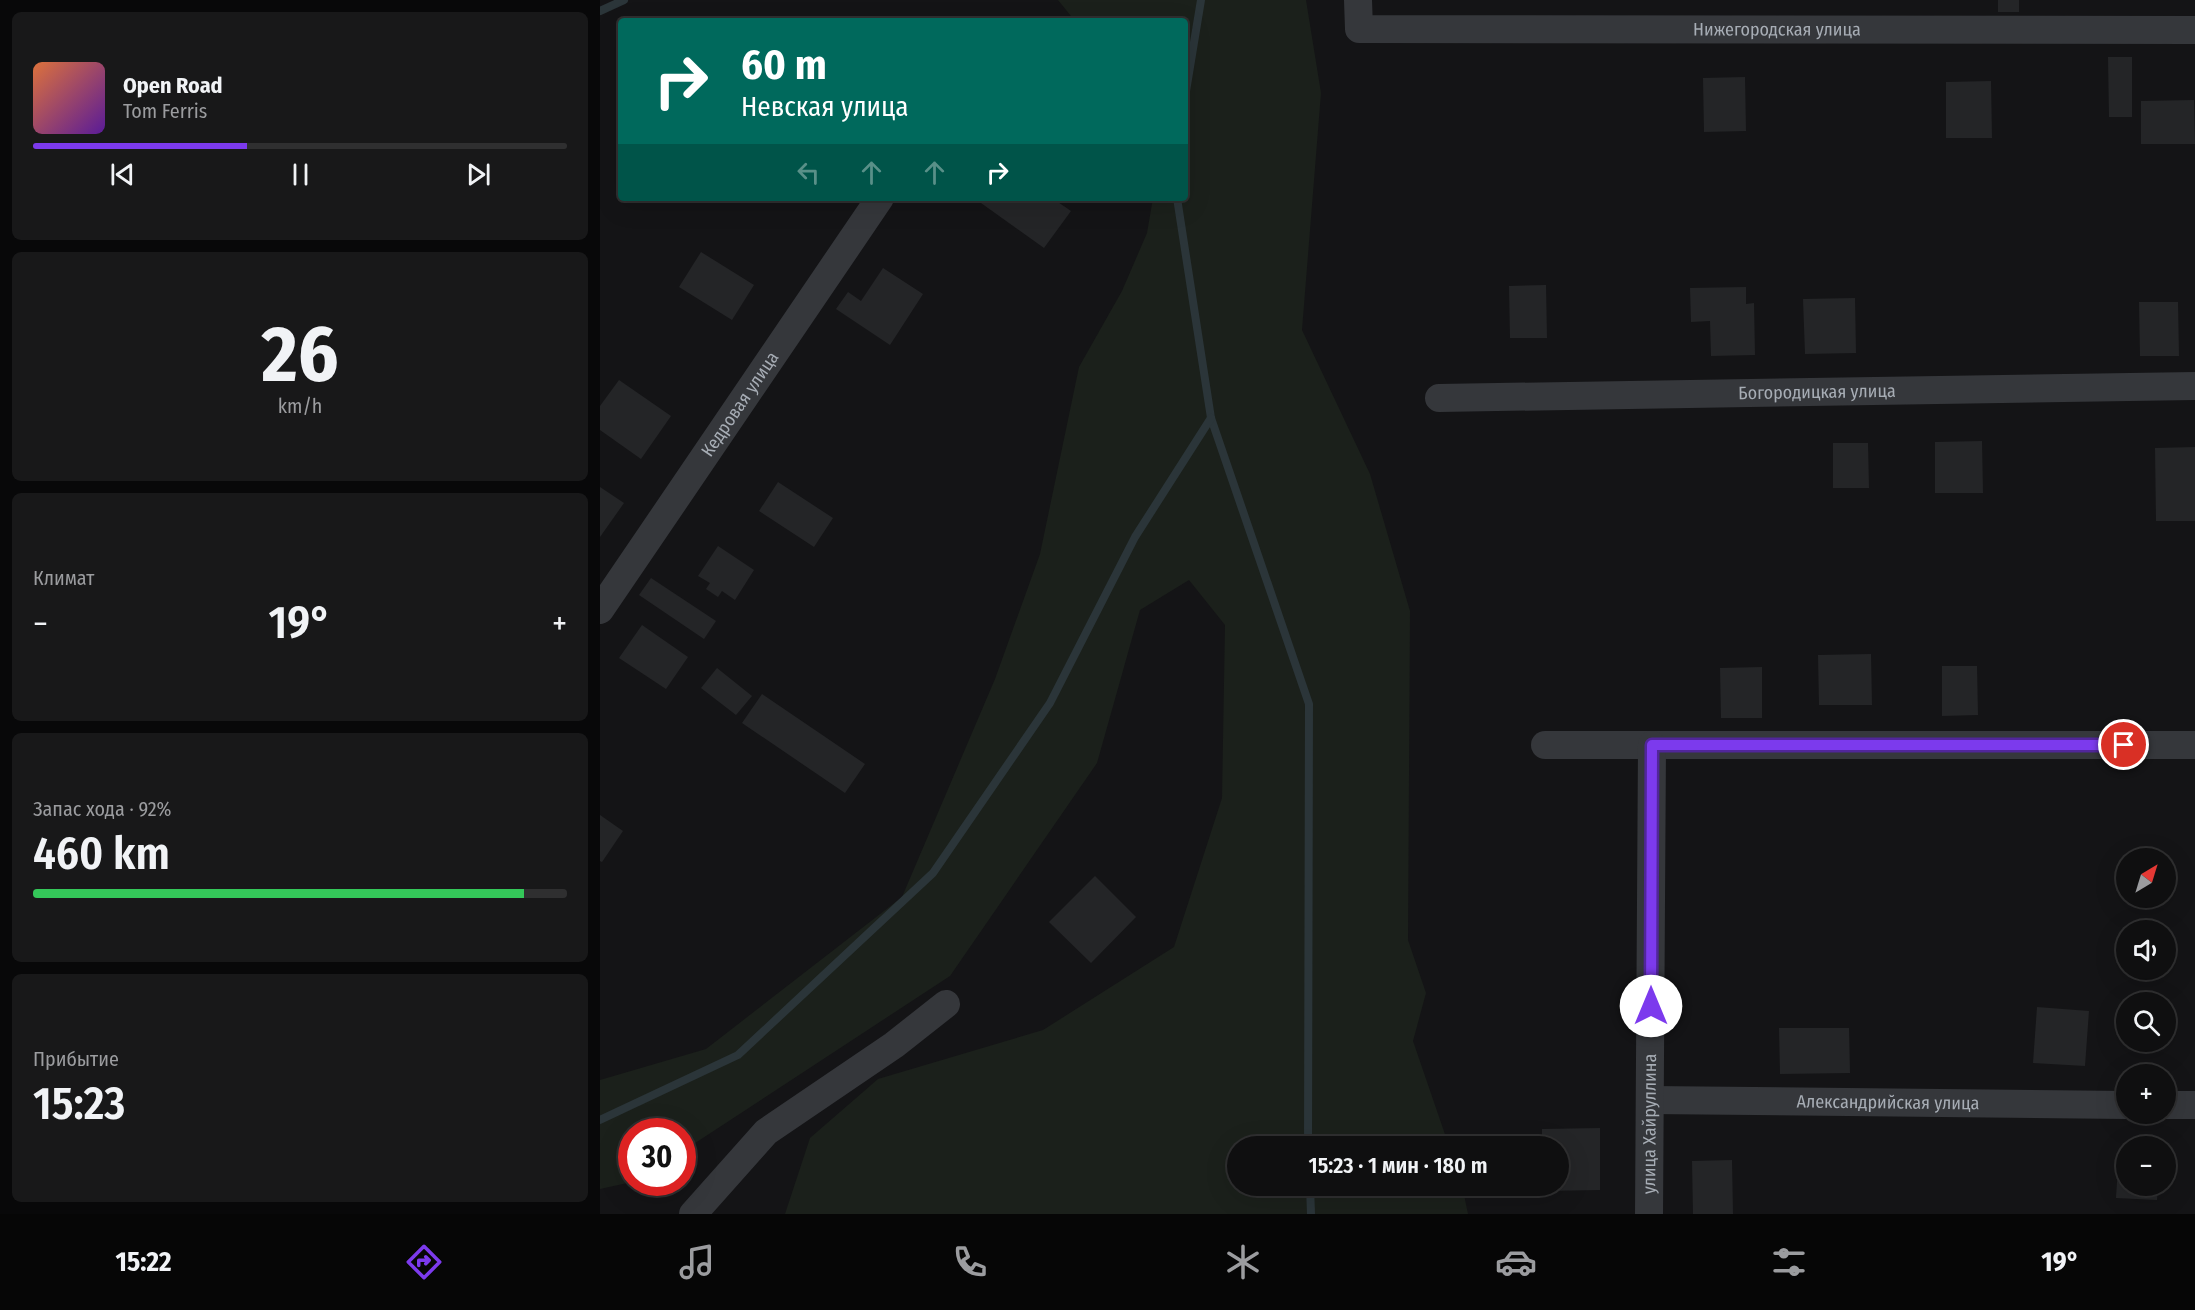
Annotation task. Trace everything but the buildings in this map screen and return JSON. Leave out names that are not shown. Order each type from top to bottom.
[{"type":"street","name":"Нижегородская улица","points":[[1358,0],[1359,29],[2195,30]]},
{"type":"street","name":"Кедровая улица","points":[[600,610],[878,201]]},
{"type":"street","name":"Богородицкая улица","points":[[1439,398],[2195,386]]},
{"type":"street","points":[[1545,745],[2195,745]]},
{"type":"street","name":"улица Хайруллина","points":[[1649,1214],[1652,745]]},
{"type":"street","points":[[693,1214],[766,1132],[894,1045],[946,1004]]},
{"type":"street","name":"Александрийская улица","points":[[1650,1100],[2116,1105]]},
{"type":"street","points":[[2176,1105],[2195,1105]]},
{"type":"shaded area","points":[[1058,0],[1306,0],[1321,93],[1302,330],[1370,474],[1410,611],[1408,940],[1426,993],[1413,1041],[1446,1136],[1227,1136],[1227,1196],[1464,1196],[1468,1214],[785,1214],[810,1138],[878,1079],[1043,1030],[1174,947],[1222,798],[1225,625],[1189,580],[1140,610],[1097,763],[950,976],[696,1142],[696,1118],[618,1118],[618,1185],[600,1189],[600,1080],[706,1049],[902,897],[995,679],[1040,554],[1079,367],[1122,291],[1147,233],[1152,201],[1188,201],[1188,18],[1073,18]]},
{"type":"waterway","points":[[600,11],[624,0]]},
{"type":"waterway","points":[[1188,79],[1201,0]]},
{"type":"waterway","points":[[1177,201],[1211,418],[1309,704],[1308,1136]]},
{"type":"waterway","points":[[600,1120],[738,1055],[933,873],[1050,703],[1135,537],[1211,418]]},
{"type":"waterway","points":[[1310,1196],[1311,1214]]},
{"type":"route","points":[[1651,1006],[1652,745],[2124,745]]}]
